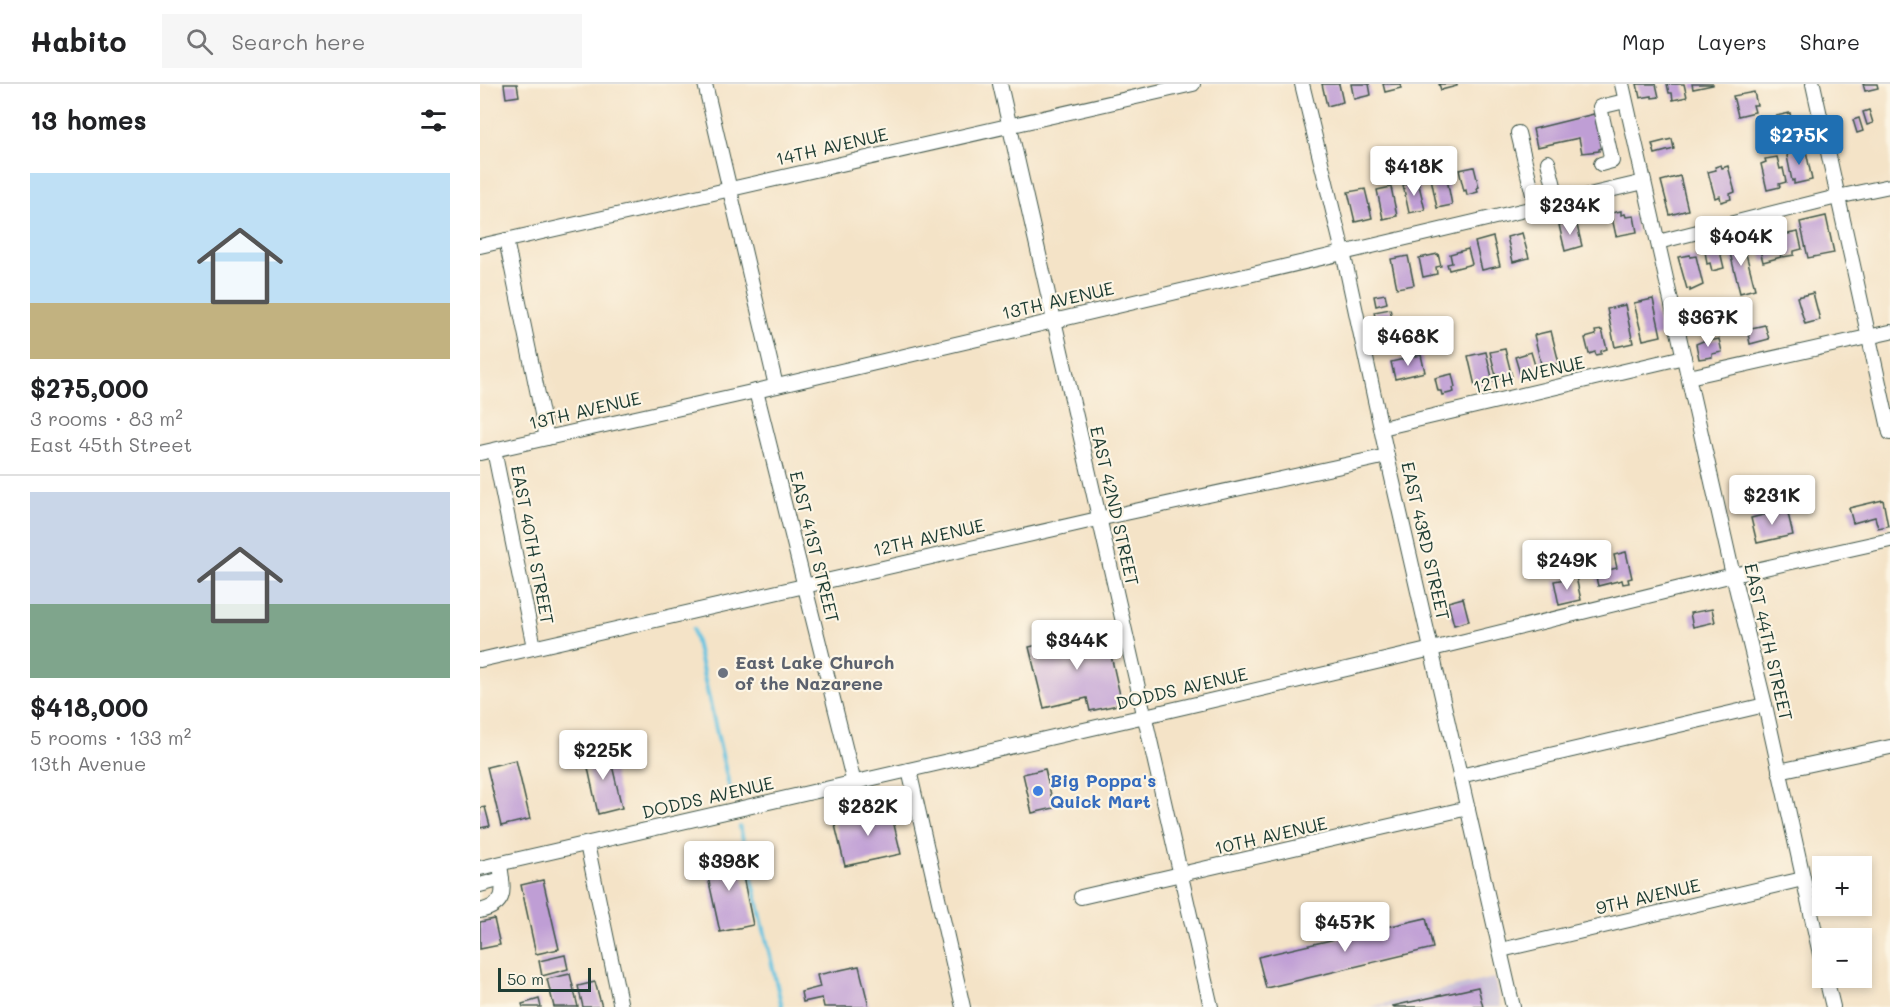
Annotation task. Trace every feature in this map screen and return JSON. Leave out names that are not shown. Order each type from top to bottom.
[{"type":"street","points":[[705,84],[776,386]]},
{"type":"street","name":"EAST 42ND STREET","points":[[1000,84],[1210,1007]]},
{"type":"street","name":"14TH AVENUE","points":[[480,246],[1193,84]]},
{"type":"street","name":"EAST 43RD STREET","points":[[1302,84],[1343,252],[1387,456],[1513,1007]]},
{"type":"street","name":"EAST 44TH STREET","points":[[1622,84],[1814,928]]},
{"type":"street","points":[[1813,84],[1890,433]]},
{"type":"street","points":[[1601,164],[1612,161],[1600,107],[1625,101]]},
{"type":"street","points":[[1518,134],[1536,207]]},
{"type":"street","points":[[1548,162],[1558,202]]},
{"type":"street","name":"13TH AVENUE","points":[[480,453],[756,391],[1644,182]]},
{"type":"street","points":[[1658,242],[1890,186]]},
{"type":"street","points":[[506,240],[547,438]]},
{"type":"street","points":[[1689,377],[1890,332]]},
{"type":"street","name":"12TH AVENUE","points":[[1382,428],[1684,357]]},
{"type":"street","name":"EAST 41ST STREET","points":[[756,391],[854,783]]},
{"type":"street","name":"EAST 40TH STREET","points":[[494,450],[534,647]]},
{"type":"street","name":"12TH AVENUE","points":[[480,660],[1098,519],[1387,456]]},
{"type":"street","name":"DODDS AVENUE","points":[[480,868],[1145,716],[1733,575],[1890,540]]},
{"type":"street","points":[[1460,776],[1765,705]]},
{"type":"street","points":[[1779,771],[1890,747]]},
{"type":"street","points":[[909,770],[963,1007]]},
{"type":"street","name":"10TH AVENUE","points":[[1081,897],[1468,808]]},
{"type":"street","points":[[587,844],[621,1007]]},
{"type":"street","points":[[480,911],[493,908],[500,901],[504,892],[500,864]]},
{"type":"street","points":[[480,885],[502,879]]},
{"type":"street","name":"9TH AVENUE","points":[[1501,950],[1803,879]]},
{"type":"street","points":[[1828,988],[1833,1007]]},
{"type":"shaded area","points":[[1494,978],[1501,1007],[1369,1007]]},
{"type":"building","points":[[504,84],[517,84],[519,96],[506,98]]},
{"type":"building","points":[[1322,84],[1339,84],[1343,102],[1327,106]]},
{"type":"building","points":[[1351,84],[1369,84],[1371,95],[1354,99]]},
{"type":"building","points":[[1383,84],[1400,84],[1401,88],[1385,92]]},
{"type":"building","points":[[1439,84],[1457,84],[1457,86],[1441,90]]},
{"type":"building","points":[[1637,84],[1656,84],[1659,97],[1640,98]]},
{"type":"building","points":[[1667,84],[1684,84],[1687,97],[1673,100]]},
{"type":"building","points":[[1692,84],[1713,84],[1713,85],[1693,89]]},
{"type":"building","points":[[1863,84],[1877,84],[1878,88],[1865,91]]},
{"type":"building","points":[[1754,92],[1757,105],[1753,105],[1755,112],[1738,116],[1733,96]]},
{"type":"building","points":[[1869,110],[1873,123],[1867,125],[1863,112]]},
{"type":"building","points":[[1790,113],[1793,128],[1779,131],[1776,116]]},
{"type":"building","points":[[1594,114],[1602,148],[1599,151],[1582,153],[1579,138],[1537,147],[1533,129]]},
{"type":"building","points":[[1859,118],[1863,131],[1857,133],[1853,120]]},
{"type":"building","points":[[1672,139],[1674,149],[1655,154],[1652,144]]},
{"type":"building","points":[[1805,146],[1812,180],[1794,184],[1787,156],[1796,148]]},
{"type":"building","points":[[1777,157],[1780,169],[1783,168],[1786,182],[1779,184],[1780,187],[1767,190],[1761,164],[1766,162],[1765,159]]},
{"type":"building","points":[[1721,165],[1722,168],[1728,166],[1735,192],[1730,194],[1731,199],[1721,202],[1720,196],[1715,198],[1708,172],[1716,170],[1715,167]]},
{"type":"building","points":[[1474,167],[1478,192],[1467,195],[1459,170]]},
{"type":"building","points":[[1446,174],[1452,205],[1437,208],[1431,178]]},
{"type":"building","points":[[1680,176],[1688,210],[1670,215],[1661,181]]},
{"type":"building","points":[[1418,181],[1425,210],[1409,213],[1403,185]]},
{"type":"building","points":[[1391,187],[1397,216],[1383,219],[1377,190]]},
{"type":"building","points":[[1365,189],[1372,218],[1355,222],[1348,192]]},
{"type":"building","points":[[1621,211],[1621,215],[1625,214],[1626,217],[1634,216],[1637,232],[1616,236],[1611,213]]},
{"type":"building","points":[[1826,216],[1834,253],[1808,258],[1800,222]]},
{"type":"building","points":[[1576,221],[1582,246],[1565,251],[1559,225]]},
{"type":"building","points":[[1798,232],[1802,249],[1794,251],[1794,255],[1783,257],[1778,236]]},
{"type":"building","points":[[1522,233],[1529,258],[1513,262],[1507,237]]},
{"type":"building","points":[[1493,237],[1500,266],[1482,270],[1475,242]]},
{"type":"building","points":[[1776,237],[1781,257],[1763,262],[1758,242]]},
{"type":"building","points":[[1743,242],[1755,289],[1740,293],[1728,245]]},
{"type":"building","points":[[1719,247],[1724,268],[1712,271],[1710,263],[1707,264],[1705,251]]},
{"type":"building","points":[[1468,249],[1472,264],[1449,270],[1447,264],[1452,263],[1450,254]]},
{"type":"building","points":[[1438,254],[1441,266],[1436,267],[1437,274],[1423,277],[1419,258]]},
{"type":"building","points":[[1690,255],[1690,257],[1696,256],[1703,285],[1690,291],[1690,288],[1687,289],[1678,257]]},
{"type":"building","points":[[1408,256],[1414,285],[1397,288],[1391,259]]},
{"type":"building","points":[[1813,293],[1820,320],[1805,324],[1797,297]]},
{"type":"building","points":[[1385,294],[1387,303],[1376,306],[1374,296]]},
{"type":"building","points":[[1653,299],[1661,336],[1643,340],[1634,303]]},
{"type":"building","points":[[1625,305],[1633,343],[1615,347],[1607,309]]},
{"type":"building","points":[[1390,309],[1394,326],[1378,330],[1374,312]]},
{"type":"building","points":[[1765,325],[1769,339],[1750,344],[1747,329]]},
{"type":"building","points":[[1602,330],[1607,349],[1601,351],[1601,354],[1596,355],[1595,352],[1589,354],[1585,338],[1596,335],[1595,331]]},
{"type":"building","points":[[1551,331],[1559,363],[1542,368],[1534,335]]},
{"type":"building","points":[[1412,333],[1415,349],[1389,354],[1386,339]]},
{"type":"building","points":[[1708,339],[1708,341],[1719,339],[1722,352],[1712,354],[1712,357],[1699,359],[1696,344]]},
{"type":"building","points":[[1505,349],[1512,377],[1501,379],[1501,375],[1496,376],[1490,352]]},
{"type":"building","points":[[1486,352],[1493,382],[1475,386],[1468,356]]},
{"type":"building","points":[[1531,352],[1537,372],[1521,377],[1515,357]]},
{"type":"building","points":[[1421,355],[1425,372],[1395,379],[1391,362]]},
{"type":"building","points":[[1452,374],[1454,392],[1442,395],[1441,391],[1438,391],[1435,378]]},
{"type":"building","points":[[1883,500],[1888,526],[1878,528],[1875,517],[1853,523],[1849,508]]},
{"type":"building","points":[[1787,509],[1793,535],[1757,543],[1751,518]]},
{"type":"building","points":[[1626,552],[1632,578],[1628,579],[1629,583],[1623,584],[1622,580],[1598,586],[1595,573],[1617,568],[1614,555]]},
{"type":"building","points":[[1576,577],[1581,600],[1559,605],[1554,581]]},
{"type":"building","points":[[1463,598],[1469,621],[1454,625],[1448,602]]},
{"type":"building","points":[[1712,609],[1715,622],[1693,627],[1690,613]]},
{"type":"building","points":[[1105,629],[1122,704],[1090,711],[1087,698],[1044,708],[1029,647]]},
{"type":"building","points":[[608,748],[622,808],[598,814],[585,754]]},
{"type":"building","points":[[516,760],[530,819],[501,826],[487,767]]},
{"type":"building","name":"Big Poppa's Quick Mart","points":[[1045,769],[1054,808],[1032,813],[1023,774]]},
{"type":"building","points":[[485,807],[490,826],[480,828],[480,808]]},
{"type":"building","points":[[890,808],[901,854],[845,866],[834,821]]},
{"type":"building","points":[[738,852],[753,925],[720,932],[704,859]]},
{"type":"building","points":[[543,880],[559,949],[536,954],[521,885]]},
{"type":"building","points":[[1426,918],[1433,948],[1266,988],[1258,957]]},
{"type":"building","points":[[494,919],[500,945],[480,949],[480,922]]},
{"type":"building","points":[[565,955],[568,969],[542,976],[539,961]]},
{"type":"building","points":[[859,966],[869,1007],[824,1007],[822,998],[803,1002],[801,992],[820,987],[817,975]]},
{"type":"building","points":[[570,974],[578,1007],[554,1007],[547,979]]},
{"type":"building","points":[[595,982],[602,1007],[583,1007],[578,986]]},
{"type":"building","points":[[1478,987],[1483,1007],[1393,1006]]},
{"type":"building","points":[[539,999],[541,1007],[523,1007],[522,1004]]},
{"type":"waterway","points":[[693,629],[731,794]]},
{"type":"waterway","points":[[740,827],[782,1007]]},
{"type":"place","name":"East Lake Church of the Nazarene","points":[[723,673]]},
{"type":"place","name":"Big Poppa's Quick Mart","points":[[1038,791]]}]
